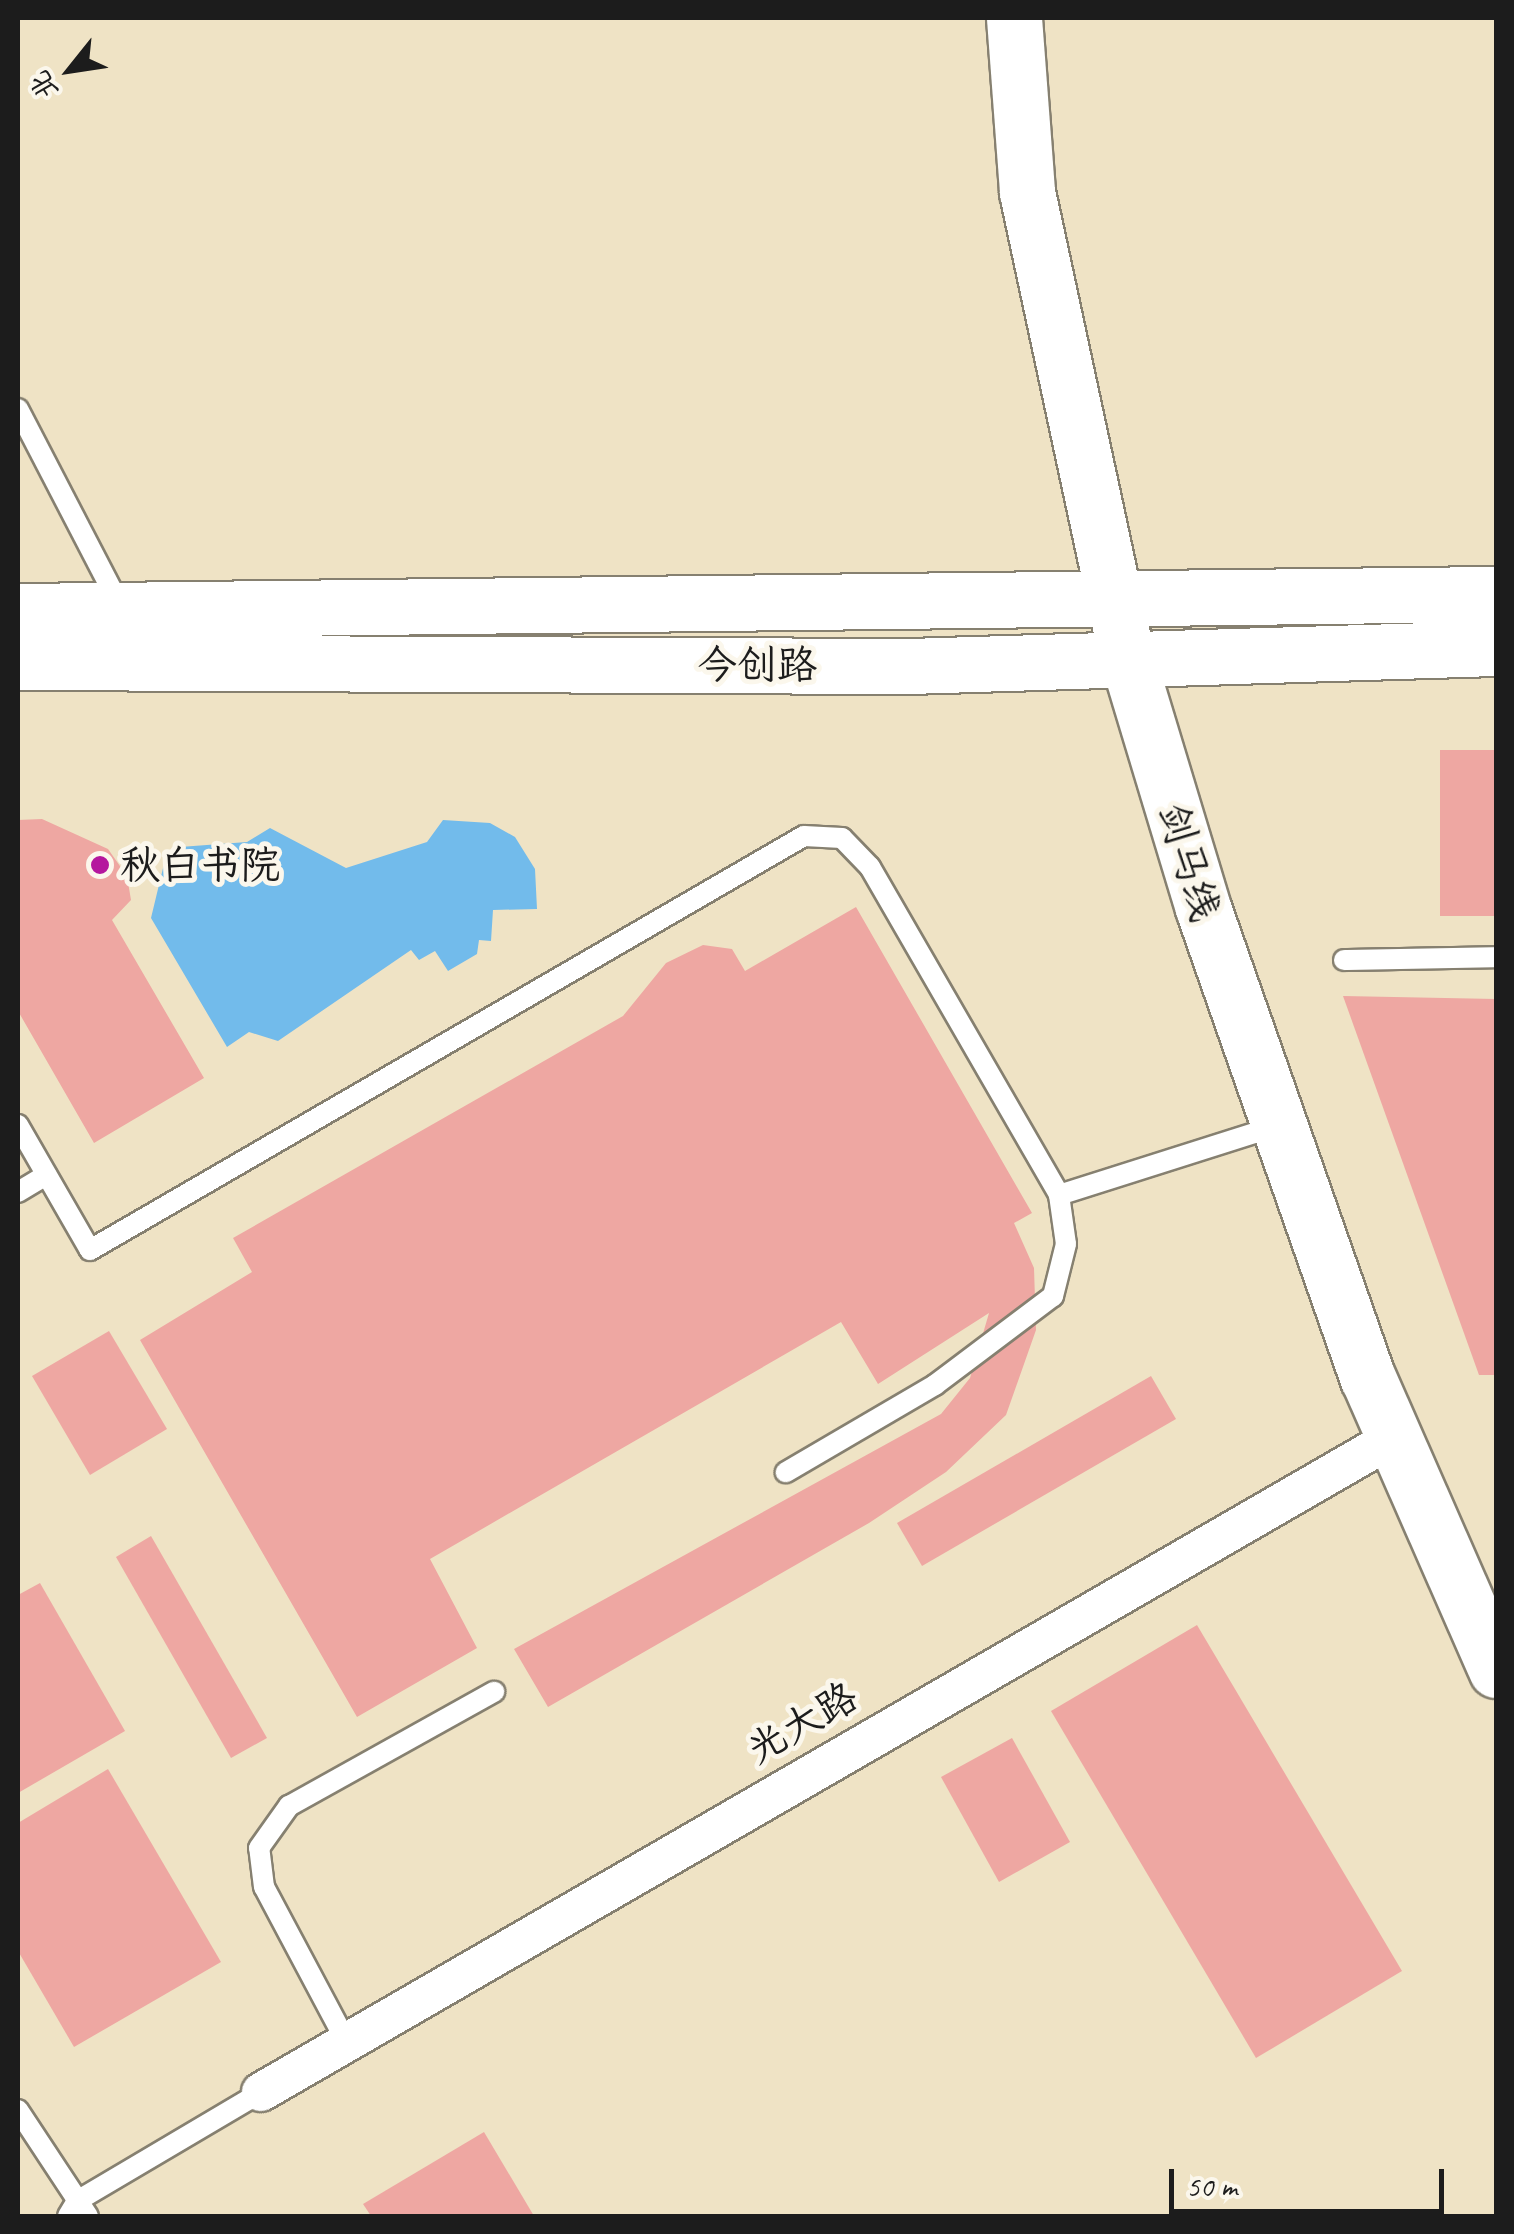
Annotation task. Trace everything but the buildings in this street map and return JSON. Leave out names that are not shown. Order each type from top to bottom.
[{"type":"main road","name":"剑马线","points":[[1014,18],[1027,192],[1126,653],[1279,1125],[1392,1439],[1496,1670]]},
{"type":"main road","name":"今创路","points":[[18,662],[134,636],[1116,594],[1496,594]]},
{"type":"main road","name":"今创路","points":[[18,610],[134,636],[909,666],[1126,653],[1496,648]]},
{"type":"street","name":"光大路","points":[[262,2092],[1392,1439]]},
{"type":"lane","points":[[18,409],[134,636]]},
{"type":"lane","points":[[18,1125],[90,1250],[804,836],[842,838],[870,866],[1060,1195],[1066,1244],[1053,1296],[936,1385],[786,1472]]},
{"type":"lane","points":[[1344,960],[1496,957]]},
{"type":"lane","points":[[1060,1195],[1279,1125]]},
{"type":"lane","points":[[18,1192],[46,1175]]},
{"type":"lane","points":[[346,2042],[264,1887],[259,1848],[290,1806],[494,1692]]},
{"type":"lane","points":[[18,2110],[77,2211],[262,2092]]},
{"type":"water","points":[[443,820],[490,823],[515,837],[535,869],[537,909],[493,910],[491,941],[479,940],[477,954],[448,971],[435,951],[419,960],[411,950],[278,1041],[249,1032],[227,1047],[151,918],[164,864],[180,847],[247,842],[270,828],[346,868],[427,842]]},
{"type":"place","name":"秋白书院","points":[[100,865]]}]
